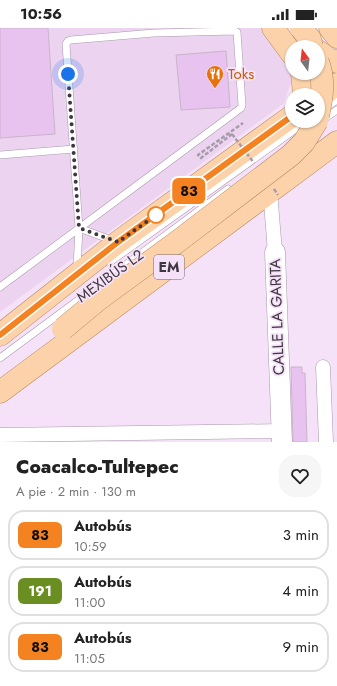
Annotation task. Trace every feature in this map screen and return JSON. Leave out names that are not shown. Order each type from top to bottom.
[{"type":"main road","points":[[273,28],[285,44]]},
{"type":"main road","points":[[294,28],[304,40]]},
{"type":"main road","points":[[301,28],[310,40]]},
{"type":"main road","points":[[330,28],[337,37]]},
{"type":"main road","points":[[325,56],[337,62]]},
{"type":"main road","points":[[325,93],[337,84]]},
{"type":"main road","points":[[0,335],[118,242],[285,121]]},
{"type":"main road","points":[[0,374],[63,329],[99,299],[291,155],[304,142],[313,128]]},
{"type":"main road","name":"EM","points":[[0,392],[337,142]]},
{"type":"street","name":"CALLE LA GARITA","points":[[270,191],[282,437]]},
{"type":"street","points":[[323,367],[331,397],[326,442]]},
{"type":"street","points":[[0,436],[36,438],[282,437]]},
{"type":"lane","points":[[0,287],[79,228],[242,106],[238,35],[234,30],[215,29],[154,33],[71,40],[66,44],[79,228],[76,274]]},
{"type":"lane","points":[[325,109],[337,100]]},
{"type":"lane","points":[[297,138],[337,110]]},
{"type":"lane","name":"MEXIBÚS L2","points":[[102,268],[297,128]]},
{"type":"lane","points":[[0,155],[74,149]]},
{"type":"lane","name":"MEXIBÚS L2","points":[[0,358],[234,185]]},
{"type":"lane","points":[[79,228],[118,242]]},
{"type":"lane","points":[[0,343],[25,324]]},
{"type":"path","points":[[232,134],[201,158],[198,155],[243,123]]},
{"type":"shaded area","points":[[0,28],[267,28],[285,50],[285,80],[292,80],[289,88],[285,88],[285,99],[283,104],[0,312]]},
{"type":"building","points":[[0,28],[48,28],[55,134],[0,138]]},
{"type":"building","points":[[226,51],[230,107],[181,110],[176,55]]},
{"type":"building","points":[[291,367],[302,367],[302,373],[305,373],[307,442],[293,442]]},
{"type":"bus line","name":"83","points":[[0,335],[118,242],[285,121]]},
{"type":"place","name":"Toks","points":[[215,89]]},
{"type":"route","points":[[68,74],[79,228],[118,242],[156,215]]}]
